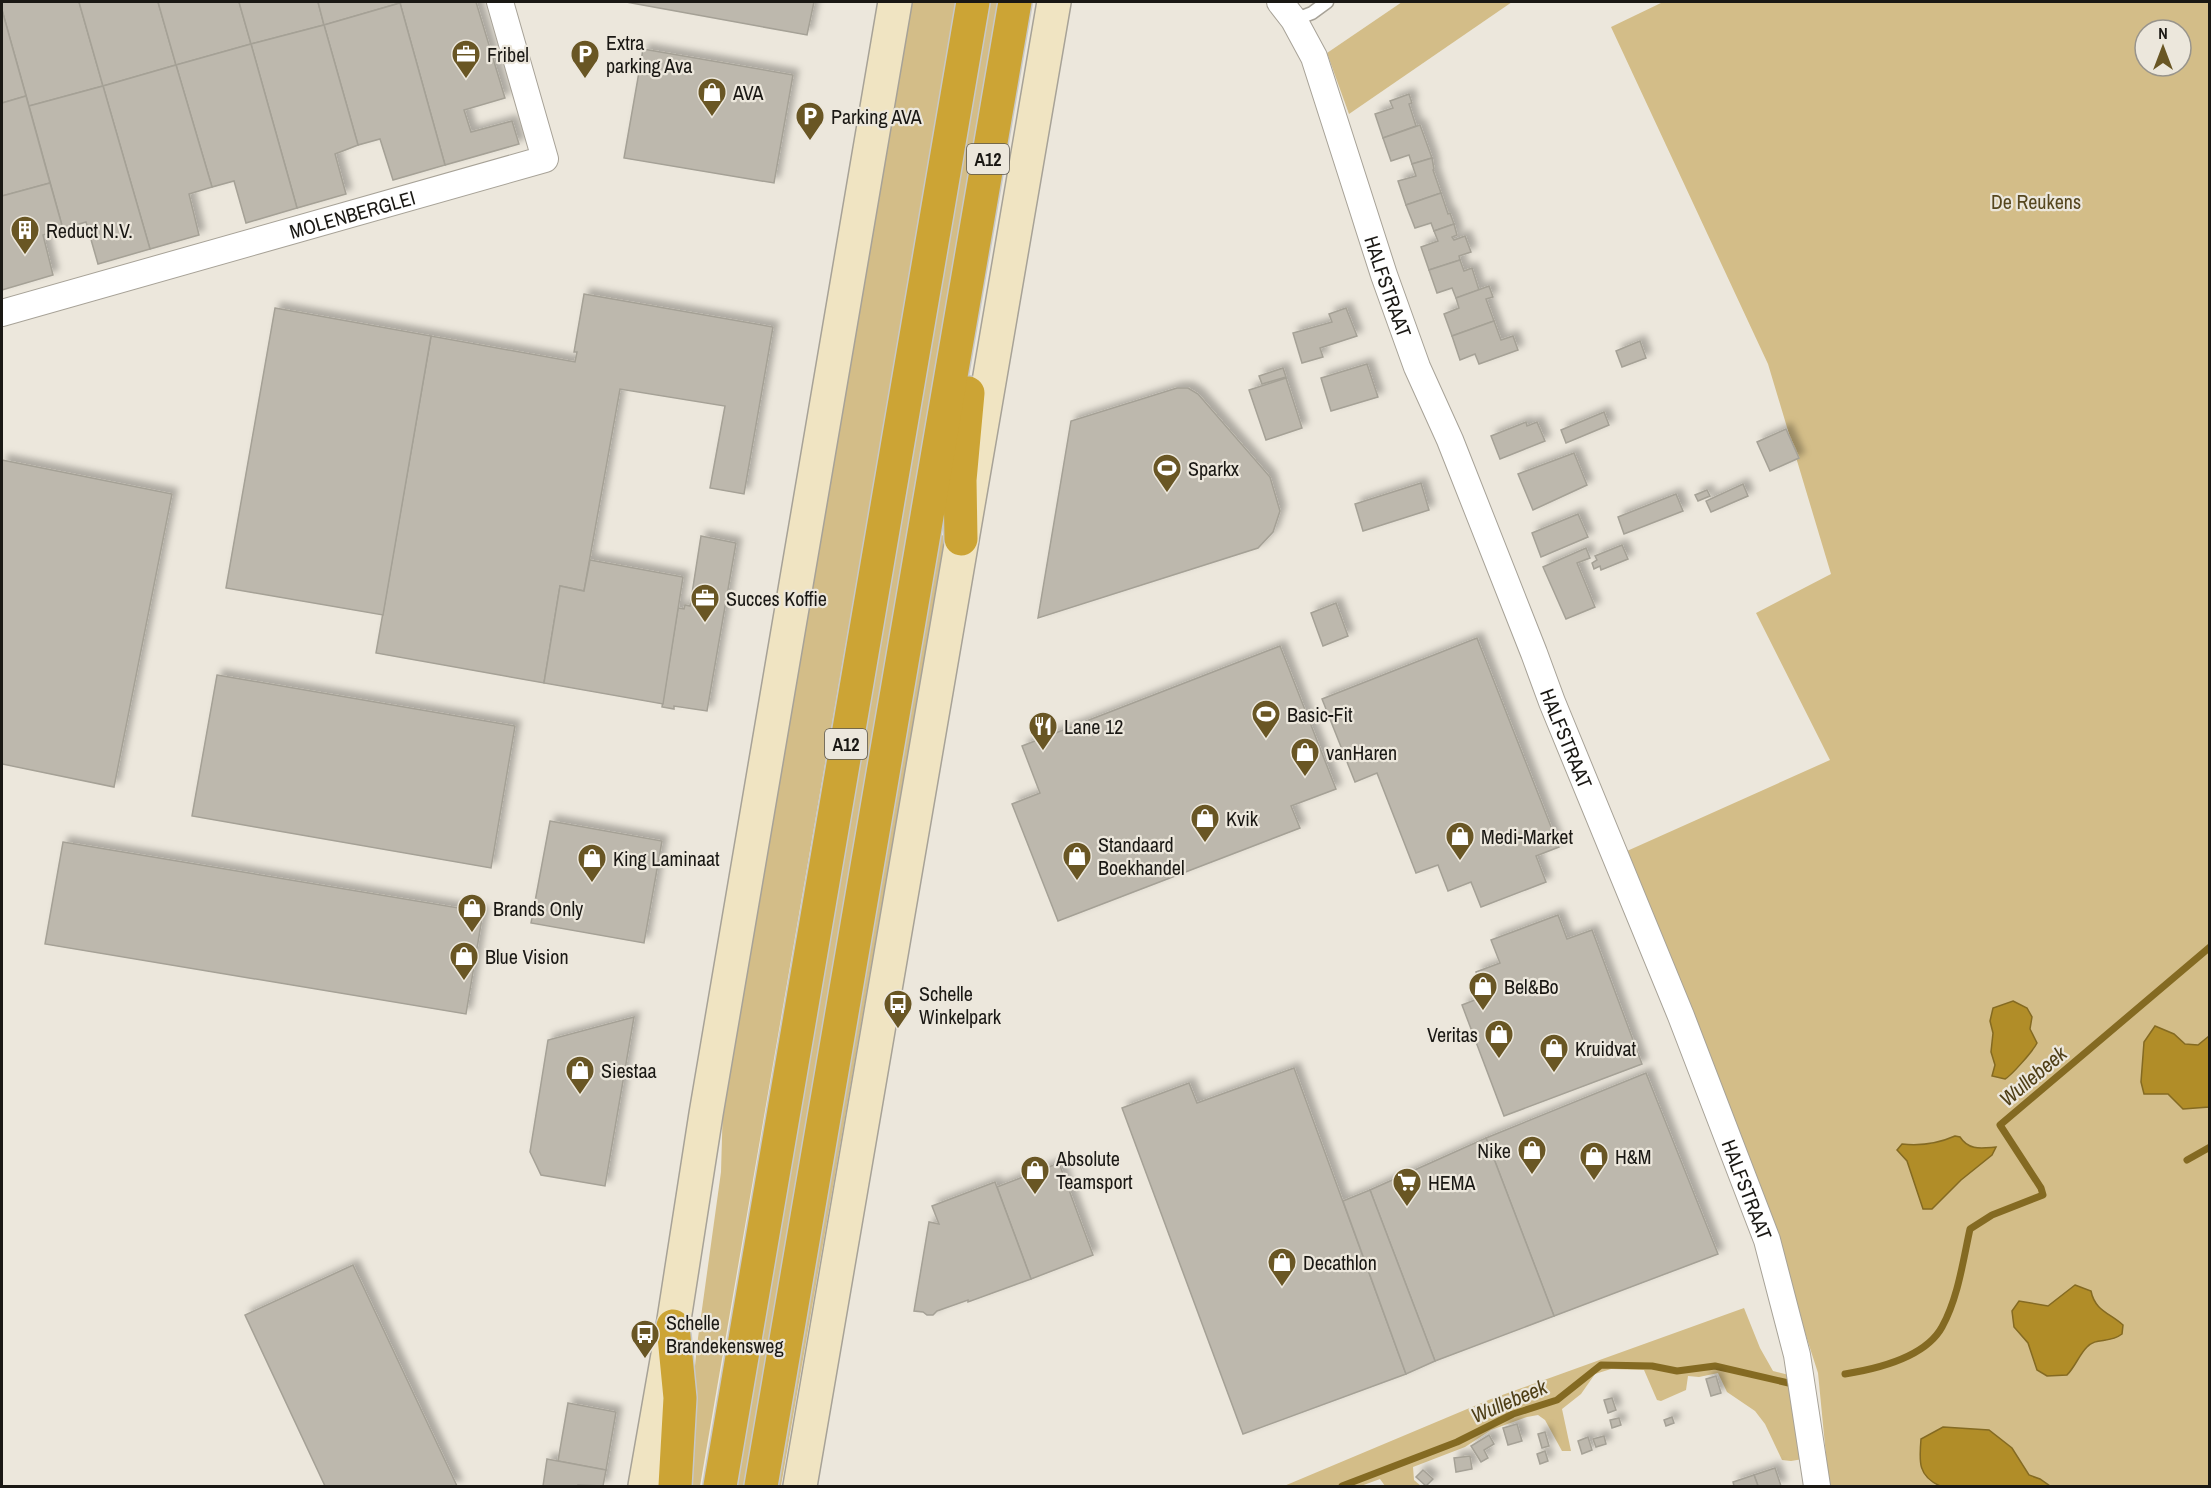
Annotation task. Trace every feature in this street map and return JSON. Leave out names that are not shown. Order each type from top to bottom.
[{"type":"highway","name":"A12","points":[[720,1486],[972,2]]},
{"type":"highway","name":"A12","points":[[761,1486],[1015,2]]},
{"type":"highway","points":[[961,317],[968,385],[960,480],[961,539]]},
{"type":"highway","points":[[673,1326],[680,1398],[675,1486]]},
{"type":"main road","points":[[645,1486],[708,1102],[896,2]]},
{"type":"main road","points":[[800,1486],[1054,2]]},
{"type":"street","name":"MOLENBERGLEI","points":[[2,313],[545,159],[500,2]]},
{"type":"street","name":"HALFSTRAAT","points":[[1287,10],[1314,57],[1384,275],[1417,367],[1450,440],[1767,1240],[1797,1354],[1817,1486]]},
{"type":"lane","points":[[1287,10],[1312,13],[1327,2]]},
{"type":"green space","points":[[909,2],[957,2],[700,1486],[682,1486],[698,1338],[721,1172],[724,1069]]},
{"type":"green space","points":[[985,2],[1002,2],[748,1486],[732,1486]]},
{"type":"green space","points":[[1402,2],[1512,2],[1349,114],[1327,53]]},
{"type":"green space","name":"De Reukens","points":[[1663,2],[2209,2],[2209,1486],[1829,1486],[1818,1373],[1791,1289],[1627,851],[1830,760],[1756,613],[1831,574],[1768,364],[1611,27]]},
{"type":"green space","points":[[936,534],[946,536],[781,1486],[774,1486]]},
{"type":"green space","points":[[1744,1308],[1760,1348],[1773,1371],[1793,1376],[1803,1459],[1782,1460],[1765,1424],[1755,1411],[1727,1392],[1718,1373],[1699,1377],[1688,1376],[1686,1390],[1661,1401],[1657,1400],[1644,1370],[1611,1369],[1595,1374],[1581,1394],[1562,1409],[1571,1451],[1562,1451],[1545,1420],[1538,1415],[1491,1430],[1465,1447],[1413,1467],[1414,1480],[1421,1486],[1385,1486],[1380,1479],[1361,1486],[1284,1486],[1491,1399]]},
{"type":"shaded area","points":[[2013,1001],[2027,1008],[2032,1017],[2030,1029],[2037,1043],[2022,1063],[2005,1079],[1992,1076],[1995,1065],[1991,1052],[1993,1033],[1990,1021],[1993,1008]]},
{"type":"shaded area","points":[[2155,1026],[2174,1034],[2185,1044],[2198,1045],[2209,1036],[2209,1107],[2183,1109],[2168,1094],[2144,1094],[2141,1082],[2144,1042]]},
{"type":"shaded area","points":[[1955,1136],[1960,1137],[1972,1147],[1996,1147],[1992,1155],[1961,1180],[1932,1209],[1923,1209],[1907,1161],[1897,1150],[1902,1144],[1929,1144]]},
{"type":"shaded area","points":[[2075,1285],[2091,1291],[2099,1307],[2123,1325],[2122,1334],[2091,1344],[2084,1350],[2067,1375],[2047,1376],[2037,1370],[2028,1343],[2014,1327],[2012,1311],[2019,1301],[2048,1306]]},
{"type":"shaded area","points":[[1943,1427],[1989,1430],[2012,1448],[2029,1475],[2050,1486],[1940,1486],[1927,1478],[1921,1467],[1920,1455],[1921,1439]]},
{"type":"building","points":[[2,2],[79,2],[103,86],[29,106],[2,10]]},
{"type":"building","points":[[79,2],[158,2],[176,65],[103,86]]},
{"type":"building","points":[[158,2],[239,2],[251,44],[176,65]]},
{"type":"building","points":[[239,2],[318,2],[324,25],[251,44]]},
{"type":"building","points":[[318,2],[399,2],[400,3],[324,25]]},
{"type":"building","points":[[476,2],[505,98],[464,110],[471,132],[512,121],[519,144],[445,165],[400,3]]},
{"type":"building","points":[[626,2],[814,2],[807,35]]},
{"type":"building","points":[[400,3],[445,165],[393,180],[380,139],[358,145],[324,25]]},
{"type":"building","points":[[2,10],[26,96],[2,103]]},
{"type":"building","points":[[324,25],[358,145],[335,154],[346,194],[297,208],[251,44]]},
{"type":"building","points":[[251,44],[297,208],[246,223],[234,181],[212,187],[176,65]]},
{"type":"building","points":[[643,49],[793,75],[774,183],[624,158]]},
{"type":"building","points":[[176,65],[212,187],[189,194],[199,235],[150,249],[103,86]]},
{"type":"building","points":[[103,86],[150,249],[98,264],[86,222],[63,229],[29,106]]},
{"type":"building","points":[[1409,94],[1412,103],[1409,104],[1416,126],[1383,138],[1375,114],[1393,108],[1390,101]]},
{"type":"building","points":[[26,96],[50,183],[2,196],[2,103]]},
{"type":"building","points":[[1420,125],[1432,158],[1412,164],[1409,155],[1391,161],[1383,138]]},
{"type":"building","points":[[1432,158],[1433,170],[1441,193],[1406,205],[1398,181],[1416,176],[1412,164]]},
{"type":"building","name":"Reduct N.V.","points":[[50,183],[63,229],[43,235],[53,275],[2,290],[2,196]]},
{"type":"building","points":[[1441,193],[1454,224],[1434,231],[1431,223],[1415,228],[1406,205]]},
{"type":"building","points":[[1454,224],[1457,235],[1452,237],[1454,240],[1465,236],[1471,252],[1459,256],[1460,260],[1429,270],[1421,247],[1438,241],[1434,231]]},
{"type":"building","points":[[1460,260],[1464,271],[1472,268],[1479,290],[1456,298],[1452,288],[1437,293],[1429,270]]},
{"type":"building","points":[[1489,286],[1493,297],[1486,299],[1494,321],[1452,336],[1444,314],[1459,308],[1456,298]]},
{"type":"building","points":[[584,294],[773,327],[744,494],[710,488],[725,406],[620,389],[584,591],[560,586],[544,683],[376,653],[431,336],[575,362],[577,352],[574,352]]},
{"type":"building","points":[[275,308],[431,336],[383,615],[226,588]]},
{"type":"building","points":[[1346,308],[1357,336],[1320,348],[1323,357],[1302,363],[1293,333],[1332,322],[1329,314]]},
{"type":"building","points":[[1494,321],[1501,340],[1513,336],[1518,350],[1479,364],[1475,354],[1460,360],[1452,336]]},
{"type":"building","points":[[1640,341],[1646,358],[1622,367],[1616,351]]},
{"type":"building","points":[[1367,364],[1378,397],[1331,411],[1321,378]]},
{"type":"building","points":[[1283,368],[1286,377],[1262,384],[1259,376]]},
{"type":"building","points":[[1286,378],[1302,428],[1266,440],[1249,390]]},
{"type":"building","name":"Sparkx","points":[[1177,388],[1188,388],[1198,394],[1270,477],[1280,511],[1273,532],[1258,548],[1038,618],[1071,421]]},
{"type":"building","points":[[1604,412],[1609,425],[1566,443],[1561,430]]},
{"type":"building","points":[[1526,422],[1527,426],[1537,422],[1545,441],[1500,459],[1491,436]]},
{"type":"building","points":[[1786,429],[1799,458],[1770,471],[1757,442]]},
{"type":"building","points":[[1574,453],[1587,485],[1533,510],[1518,474]]},
{"type":"building","points":[[2,460],[172,494],[114,787],[2,764]]},
{"type":"building","points":[[1421,483],[1429,510],[1363,531],[1355,504]]},
{"type":"building","points":[[1743,484],[1748,496],[1711,512],[1706,501]]},
{"type":"building","points":[[1707,490],[1710,496],[1698,501],[1695,495]]},
{"type":"building","points":[[1676,494],[1683,511],[1624,534],[1618,517]]},
{"type":"building","points":[[1578,514],[1588,537],[1541,557],[1532,533]]},
{"type":"building","points":[[701,536],[736,543],[707,711],[674,706],[674,709],[662,707],[678,608],[684,609],[685,605],[690,606]]},
{"type":"building","points":[[1622,545],[1628,559],[1601,570],[1600,566],[1594,569],[1592,563],[1597,560],[1595,556]]},
{"type":"building","points":[[1586,548],[1590,558],[1577,563],[1595,607],[1566,619],[1543,567]]},
{"type":"building","points":[[590,560],[683,577],[663,704],[544,683],[560,586],[584,591]]},
{"type":"building","points":[[1336,603],[1348,636],[1323,646],[1311,613]]},
{"type":"building","points":[[1477,638],[1559,847],[1536,856],[1546,882],[1481,907],[1471,882],[1448,891],[1438,865],[1416,873],[1377,773],[1355,782],[1322,699]]},
{"type":"building","points":[[1280,646],[1336,789],[1291,806],[1300,828],[1058,921],[1012,804],[1040,793],[1022,746]]},
{"type":"building","points":[[217,675],[515,726],[491,868],[192,816]]},
{"type":"building","points":[[550,821],[662,841],[644,943],[531,923]]},
{"type":"building","points":[[63,842],[483,912],[466,1014],[45,944]]},
{"type":"building","points":[[1558,915],[1567,939],[1592,930],[1642,1064],[1504,1116],[1462,1005],[1485,996],[1476,972],[1500,963],[1491,940]]},
{"type":"building","name":"Siestaa","points":[[634,1017],[605,1186],[541,1175],[530,1152],[548,1040]]},
{"type":"building","name":"Decathlon","points":[[1294,1068],[1406,1374],[1243,1434],[1122,1108],[1189,1083],[1197,1103]]},
{"type":"building","points":[[1646,1073],[1718,1254],[1554,1316],[1486,1138]]},
{"type":"building","points":[[1486,1138],[1554,1316],[1435,1361],[1370,1190]]},
{"type":"building","points":[[1059,1163],[1093,1255],[1031,1279],[997,1187]]},
{"type":"building","points":[[995,1182],[1031,1279],[937,1311],[933,1315],[914,1311],[929,1222],[939,1224],[932,1206]]},
{"type":"building","points":[[1370,1190],[1435,1361],[1406,1374],[1343,1201]]},
{"type":"building","points":[[353,1265],[457,1486],[325,1486],[245,1315]]},
{"type":"building","points":[[1716,1376],[1721,1393],[1711,1396],[1706,1379]]},
{"type":"building","points":[[1612,1398],[1616,1410],[1608,1413],[1604,1400]]},
{"type":"building","points":[[568,1403],[616,1412],[606,1470],[558,1461]]},
{"type":"building","points":[[1672,1417],[1674,1423],[1666,1426],[1664,1420]]},
{"type":"building","points":[[1619,1418],[1621,1425],[1612,1428],[1610,1420]]},
{"type":"building","points":[[1517,1424],[1522,1441],[1508,1445],[1503,1428]]},
{"type":"building","points":[[1545,1432],[1549,1446],[1542,1448],[1538,1434]]},
{"type":"building","points":[[1489,1435],[1494,1444],[1484,1450],[1488,1458],[1481,1462],[1471,1446]]},
{"type":"building","points":[[1604,1436],[1606,1444],[1596,1447],[1593,1439]]},
{"type":"building","points":[[1588,1437],[1592,1450],[1582,1454],[1578,1441]]},
{"type":"building","points":[[1545,1451],[1548,1461],[1540,1464],[1537,1454]]},
{"type":"building","points":[[1470,1456],[1472,1469],[1456,1472],[1454,1458]]},
{"type":"building","points":[[547,1459],[606,1470],[603,1486],[543,1486]]},
{"type":"building","points":[[1775,1468],[1781,1486],[1758,1486],[1754,1475]]},
{"type":"building","points":[[1423,1470],[1433,1479],[1426,1486],[1416,1477]]},
{"type":"building","points":[[1754,1475],[1758,1486],[1734,1486],[1733,1482]]},
{"type":"waterway","name":"Wullebeek","points":[[1845,1374],[1899,1360],[1924,1347],[1934,1338],[1948,1316],[1952,1304],[1970,1229],[1992,1215],[2043,1195],[2041,1188],[2000,1125],[2210,947]]},
{"type":"waterway","points":[[2187,1160],[2210,1147]]},
{"type":"waterway","name":"Wullebeek","points":[[1342,1486],[1457,1442],[1513,1414],[1557,1400],[1601,1365],[1652,1366],[1677,1371],[1715,1366],[1793,1384]]},
{"type":"place","name":"Fribel","points":[[466,80]]},
{"type":"place","name":"Extra parking Ava","points":[[585,80]]},
{"type":"place","name":"AVA","points":[[712,118]]},
{"type":"place","name":"Parking AVA","points":[[810,142]]},
{"type":"place","name":"Reduct N.V.","points":[[25,256]]},
{"type":"place","name":"Sparkx","points":[[1167,494]]},
{"type":"place","name":"Succes Koffie","points":[[705,624]]},
{"type":"place","name":"Basic-Fit","points":[[1266,740]]},
{"type":"place","name":"Lane 12","points":[[1043,752]]},
{"type":"place","name":"vanHaren","points":[[1305,778]]},
{"type":"place","name":"Kvik","points":[[1205,844]]},
{"type":"place","name":"Medi-Market","points":[[1460,862]]},
{"type":"place","name":"Standaard Boekhandel","points":[[1077,882]]},
{"type":"place","name":"King Laminaat","points":[[592,884]]},
{"type":"place","name":"Brands Only","points":[[472,934]]},
{"type":"place","name":"Blue Vision","points":[[464,982]]},
{"type":"place","name":"Bel&Bo","points":[[1483,1012]]},
{"type":"place","name":"Schelle Winkelpark","points":[[898,1030]]},
{"type":"place","name":"Veritas","points":[[1499,1060]]},
{"type":"place","name":"Kruidvat","points":[[1554,1074]]},
{"type":"place","name":"Siestaa","points":[[580,1096]]},
{"type":"place","name":"Nike","points":[[1532,1176]]},
{"type":"place","name":"H&M","points":[[1594,1182]]},
{"type":"place","name":"Absolute Teamsport","points":[[1035,1196]]},
{"type":"place","name":"HEMA","points":[[1407,1208]]},
{"type":"place","name":"Decathlon","points":[[1282,1288]]},
{"type":"place","name":"Schelle Brandekensweg","points":[[645,1360]]}]
